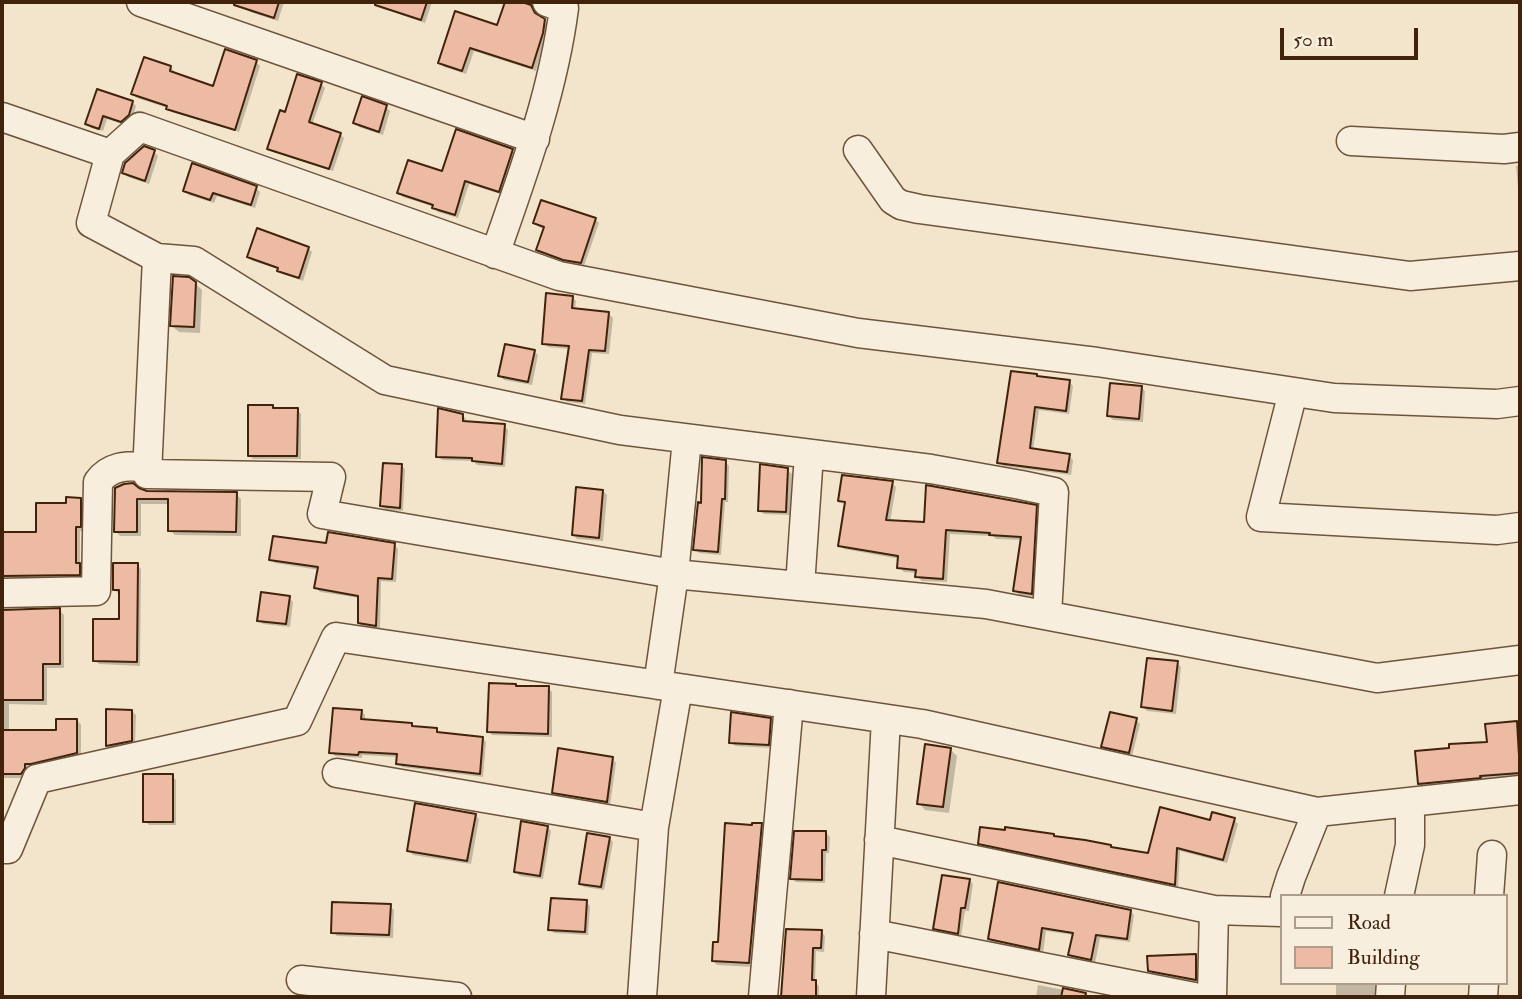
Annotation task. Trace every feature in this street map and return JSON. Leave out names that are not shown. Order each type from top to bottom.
[{"type":"street","points":[[141,2],[535,139]]},
{"type":"street","points":[[495,254],[535,139],[560,36],[564,8],[547,2]]},
{"type":"street","points":[[2,117],[110,153]]},
{"type":"street","points":[[1047,615],[1054,492],[931,469],[620,430],[385,380],[194,261],[157,258],[91,223],[110,153],[140,127],[558,276],[858,333],[1097,362],[1347,399],[1497,404],[1520,401]]},
{"type":"street","points":[[1351,141],[1504,149],[1520,147]]},
{"type":"street","points":[[858,150],[894,200],[901,205],[919,209],[1410,276],[1520,266]]},
{"type":"street","points":[[157,258],[147,474],[331,477],[322,514],[674,575],[986,604],[1377,678],[1520,660]]},
{"type":"street","points":[[1293,392],[1261,517],[1497,530],[1520,527]]},
{"type":"street","points":[[642,997],[687,439]]},
{"type":"street","points":[[800,586],[809,454]]},
{"type":"street","points":[[2,593],[96,591],[98,482],[104,473],[124,466],[147,466]]},
{"type":"street","points":[[2,849],[8,849],[37,779],[297,721],[336,637],[922,724],[1317,812],[1520,790]]},
{"type":"street","points":[[763,997],[789,704]]},
{"type":"street","points":[[871,997],[886,719]]},
{"type":"street","points":[[337,773],[654,827]]},
{"type":"street","points":[[1399,894],[1410,845],[1410,802]]},
{"type":"street","points":[[1286,894],[1317,812]]},
{"type":"street","points":[[879,840],[1213,911],[1280,912]]},
{"type":"street","points":[[1489,894],[1492,855]]},
{"type":"street","points":[[1212,997],[1213,911]]},
{"type":"street","points":[[874,934],[1194,997]]},
{"type":"street","points":[[301,980],[457,997]]},
{"type":"building","points":[[234,2],[279,2],[274,18],[234,5]]},
{"type":"building","points":[[375,2],[427,2],[421,20],[375,5]]},
{"type":"building","points":[[505,2],[531,5],[535,13],[545,19],[532,68],[470,48],[462,71],[438,63],[455,11],[497,25]]},
{"type":"building","points":[[225,49],[257,60],[235,130],[166,109],[167,106],[131,94],[144,57],[171,66],[170,71],[213,86]]},
{"type":"building","points":[[297,74],[322,82],[309,122],[341,133],[329,169],[267,149],[280,110],[285,112]]},
{"type":"building","points":[[97,89],[133,101],[129,115],[121,122],[103,116],[99,129],[85,124]]},
{"type":"building","points":[[362,96],[387,105],[379,132],[353,123]]},
{"type":"building","points":[[456,129],[513,149],[499,192],[465,181],[455,215],[397,193],[408,160],[442,171]]},
{"type":"building","points":[[144,146],[155,150],[145,181],[122,173],[125,163]]},
{"type":"building","points":[[192,163],[257,186],[251,205],[213,193],[210,200],[183,191]]},
{"type":"building","points":[[541,200],[596,218],[581,263],[563,260],[536,250],[544,227],[533,223]]},
{"type":"building","points":[[257,228],[309,247],[299,278],[247,257]]},
{"type":"building","points":[[173,276],[189,277],[196,282],[194,327],[170,326]]},
{"type":"building","points":[[546,293],[573,296],[572,308],[609,312],[605,351],[589,350],[582,401],[561,399],[569,346],[542,344]]},
{"type":"building","points":[[505,344],[535,350],[528,382],[498,376]]},
{"type":"building","points":[[1011,371],[1070,380],[1066,411],[1035,407],[1030,448],[1070,454],[1067,472],[997,463]]},
{"type":"building","points":[[1110,383],[1142,386],[1139,419],[1107,416]]},
{"type":"building","points":[[248,405],[298,408],[297,456],[248,456]]},
{"type":"building","points":[[438,408],[463,414],[463,421],[505,424],[502,464],[472,461],[472,458],[436,457]]},
{"type":"building","points":[[702,457],[726,460],[725,499],[722,499],[718,552],[693,550],[698,502],[701,503]]},
{"type":"building","points":[[383,463],[402,464],[400,508],[380,506]]},
{"type":"building","points":[[760,464],[788,468],[786,512],[758,511]]},
{"type":"building","points":[[842,475],[893,481],[886,520],[924,522],[926,485],[1037,505],[1032,594],[1013,591],[1021,537],[946,530],[943,579],[915,577],[916,570],[897,568],[898,556],[838,546],[845,502],[838,501]]},
{"type":"building","points":[[133,483],[147,491],[237,492],[236,532],[168,531],[168,499],[137,499],[137,532],[114,532],[115,488]]},
{"type":"building","points":[[576,487],[603,490],[599,538],[572,535]]},
{"type":"building","points":[[66,497],[81,498],[81,527],[76,527],[76,563],[80,563],[80,575],[2,576],[2,532],[36,532],[36,503],[66,503]]},
{"type":"building","points":[[328,532],[395,543],[392,579],[378,578],[376,626],[358,623],[358,596],[314,588],[318,567],[269,560],[273,536],[326,543]]},
{"type":"building","points":[[113,563],[138,563],[137,662],[93,661],[93,619],[119,619],[119,590],[113,590]]},
{"type":"building","points":[[261,592],[290,596],[286,624],[257,621]]},
{"type":"building","points":[[60,608],[60,664],[43,664],[43,700],[2,700],[2,610]]},
{"type":"building","points":[[1147,658],[1178,661],[1172,711],[1141,707]]},
{"type":"building","points":[[489,683],[549,686],[548,734],[487,732]]},
{"type":"building","points":[[333,708],[362,710],[361,719],[412,723],[412,726],[437,728],[437,732],[483,737],[480,774],[396,764],[397,754],[329,753]]},
{"type":"building","points":[[106,709],[132,710],[132,741],[106,746]]},
{"type":"building","points":[[731,712],[771,718],[769,745],[729,743]]},
{"type":"building","points":[[1110,712],[1137,718],[1129,753],[1101,747]]},
{"type":"building","points":[[56,719],[77,719],[77,753],[25,764],[21,774],[3,774],[2,730],[56,730]]},
{"type":"building","points":[[1517,721],[1520,773],[1418,784],[1415,751],[1449,748],[1449,744],[1487,742],[1485,724]]},
{"type":"building","points":[[925,744],[951,748],[943,807],[917,804]]},
{"type":"building","points":[[558,748],[613,757],[607,802],[552,793]]},
{"type":"building","points":[[143,774],[173,774],[173,822],[143,822]]},
{"type":"building","points":[[415,803],[476,814],[467,861],[407,851]]},
{"type":"building","points":[[1160,807],[1210,820],[1212,812],[1235,818],[1223,860],[1177,848],[1175,885],[978,844],[980,827],[1005,830],[1005,827],[1148,853]]},
{"type":"building","points":[[521,821],[548,826],[540,876],[514,872]]},
{"type":"building","points":[[725,823],[762,823],[749,963],[712,961],[713,942],[718,942]]},
{"type":"building","points":[[794,831],[826,831],[826,850],[822,850],[822,880],[790,879]]},
{"type":"building","points":[[587,833],[610,837],[601,887],[579,884]]},
{"type":"building","points":[[942,875],[970,879],[965,908],[961,908],[958,934],[933,929]]},
{"type":"building","points":[[998,882],[1131,910],[1127,939],[1096,935],[1091,960],[1068,955],[1073,933],[1042,928],[1039,950],[988,939]]},
{"type":"building","points":[[551,898],[587,900],[585,932],[548,930]]},
{"type":"building","points":[[332,902],[391,904],[389,935],[331,933]]},
{"type":"building","points":[[786,929],[822,930],[821,948],[813,948],[812,980],[816,980],[816,997],[781,997]]},
{"type":"building","points":[[1196,954],[1196,980],[1148,971],[1147,956]]},
{"type":"building","points":[[1063,988],[1086,993],[1085,997],[1061,997]]}]
